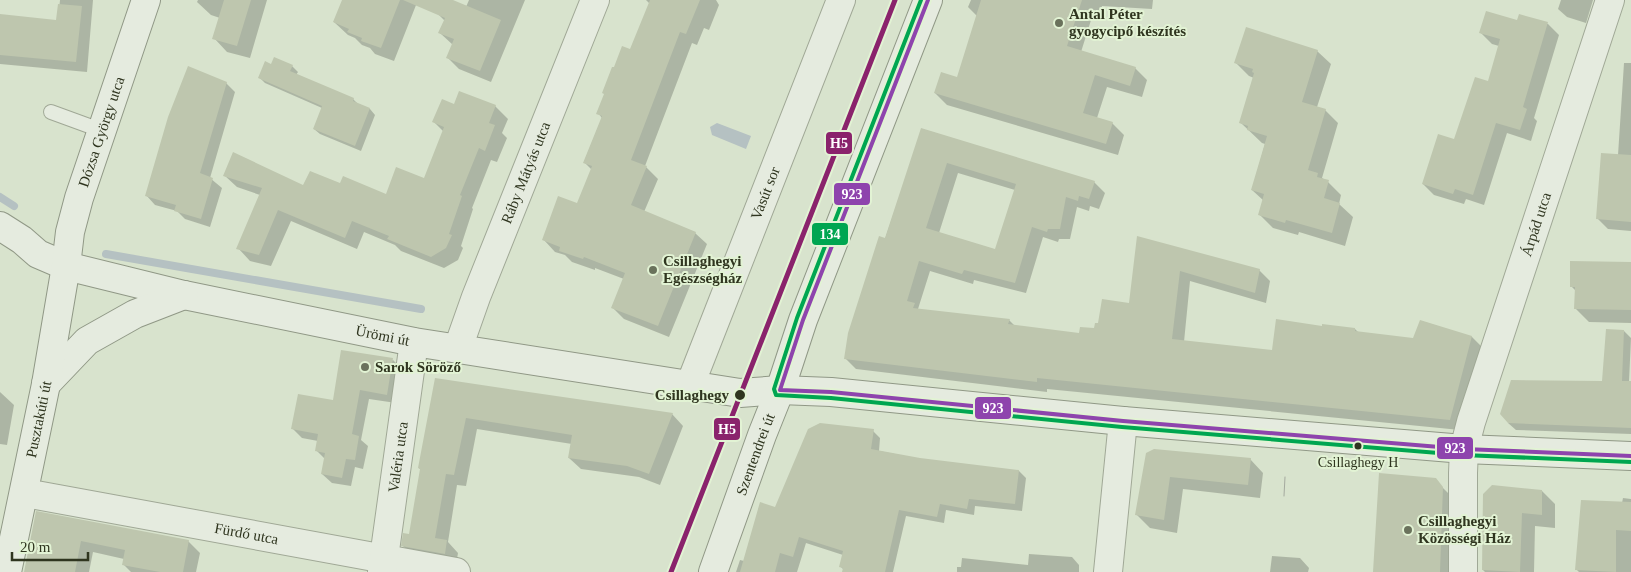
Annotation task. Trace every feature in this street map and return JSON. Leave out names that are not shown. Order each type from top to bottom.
[{"type":"street","name":"Dózsa György utca","points":[[66,266],[70,232],[79,198],[146,0]]},
{"type":"street","name":"Ráby Mátyás utca","points":[[458,348],[476,297],[595,0]]},
{"type":"street","name":"Vasút sor","points":[[690,385],[840,0]]},
{"type":"street","name":"Szentendrei út","points":[[713,572],[780,390],[803,320],[928,0]]},
{"type":"street","name":"Árpád utca","points":[[1463,572],[1464,449],[1470,422],[1610,0]]},
{"type":"street","name":"Ürömi út","points":[[0,226],[22,240],[38,254],[66,266],[184,295],[414,342],[740,393],[780,390],[831,392],[1123,421],[1464,449],[1631,456]]},
{"type":"street","name":"Pusztakúti út","points":[[7,572],[46,384],[66,266]]},
{"type":"street","points":[[46,384],[87,341],[135,314],[184,295]]},
{"type":"street","name":"Valéria utca","points":[[383,565],[414,342]]},
{"type":"street","points":[[1109,560],[1123,421]]},
{"type":"street","name":"Fürdő utca","points":[[36,495],[383,565],[456,572]]},
{"type":"lane","points":[[51,112],[102,131]]},
{"type":"shaded area","points":[[717,123],[751,136],[746,149],[712,135],[710,127]]},
{"type":"building","points":[[224,0],[251,0],[237,46],[212,39]]},
{"type":"building","points":[[342,0],[400,0],[381,48],[361,41],[362,38],[347,32],[349,29],[333,22]]},
{"type":"building","points":[[403,0],[453,0],[501,20],[480,71],[446,58],[454,39],[438,33],[445,18]]},
{"type":"building","points":[[650,0],[700,0],[686,34],[680,32],[631,160],[647,166],[631,205],[696,232],[658,326],[611,308],[625,273],[584,257],[583,259],[559,251],[560,247],[542,240],[558,196],[577,203],[592,166],[583,163],[602,116],[596,114],[604,94],[602,93],[622,46],[630,49]]},
{"type":"building","points":[[981,0],[1082,0],[1067,46],[1136,67],[1130,86],[1095,75],[1083,113],[1113,122],[1106,144],[934,93],[941,72],[957,77]]},
{"type":"building","points":[[58,4],[82,6],[76,62],[0,55],[0,14],[56,20]]},
{"type":"building","points":[[1486,11],[1517,20],[1519,14],[1548,22],[1523,107],[1527,109],[1520,130],[1496,123],[1473,195],[1455,189],[1453,194],[1422,184],[1438,134],[1454,139],[1475,77],[1488,81],[1500,39],[1479,33]]},
{"type":"building","points":[[1246,27],[1318,50],[1302,102],[1326,109],[1308,170],[1318,173],[1317,177],[1329,180],[1324,198],[1340,203],[1332,233],[1286,220],[1285,223],[1258,215],[1264,194],[1251,190],[1267,136],[1247,130],[1248,126],[1239,123],[1254,73],[1252,72],[1253,69],[1234,63]]},
{"type":"building","points":[[274,57],[293,65],[290,71],[354,98],[353,101],[370,108],[355,146],[313,129],[322,106],[258,78],[265,61],[271,64]]},
{"type":"building","points":[[188,66],[227,82],[200,173],[213,178],[201,219],[174,211],[176,205],[145,196],[168,117]]},
{"type":"building","points":[[459,91],[496,105],[489,123],[495,125],[485,151],[479,148],[460,195],[462,196],[449,234],[452,235],[446,248],[431,257],[387,239],[389,236],[352,221],[345,238],[278,210],[259,255],[236,249],[262,188],[223,176],[233,152],[303,185],[310,171],[340,183],[343,176],[386,194],[396,167],[424,178],[444,127],[432,122],[442,99],[454,104]]},
{"type":"building","points":[[921,128],[1095,181],[1089,199],[1079,196],[1078,201],[1066,197],[1060,229],[1048,229],[1047,232],[1032,227],[1015,283],[964,270],[962,274],[919,261],[907,301],[915,303],[913,308],[1010,319],[1008,324],[1079,333],[1080,327],[1094,328],[1095,323],[1098,323],[1102,299],[1129,303],[1137,236],[1260,269],[1255,293],[1180,271],[1172,339],[1272,350],[1276,319],[1322,326],[1322,324],[1355,328],[1355,331],[1413,338],[1420,320],[1472,336],[1450,420],[1037,378],[1037,382],[844,359],[848,333],[879,236],[885,238]],"holes":[[[947,163],[1016,184],[995,249],[926,228]]]},
{"type":"building","points":[[1601,153],[1631,155],[1631,222],[1596,219]]},
{"type":"building","points":[[1570,261],[1631,262],[1631,310],[1574,309],[1575,287],[1570,287]]},
{"type":"building","points":[[1606,329],[1624,330],[1622,381],[1631,381],[1631,428],[1508,423],[1500,414],[1511,380],[1602,381]]},
{"type":"building","points":[[341,350],[393,358],[387,395],[360,390],[352,434],[359,436],[355,460],[346,459],[342,478],[321,474],[325,453],[315,451],[318,434],[291,429],[298,394],[333,400]]},
{"type":"building","points":[[435,378],[673,413],[649,474],[627,466],[568,458],[572,435],[466,418],[454,475],[446,474],[435,538],[447,540],[445,554],[401,546],[403,533],[409,534],[420,469],[418,468]]},
{"type":"building","points":[[820,423],[874,429],[871,449],[920,458],[1019,470],[1015,504],[969,499],[967,509],[940,504],[937,517],[899,510],[885,572],[842,572],[843,568],[839,567],[843,551],[799,537],[793,557],[780,553],[775,572],[740,572],[760,502],[775,507],[808,429]]},
{"type":"building","points":[[1154,449],[1251,458],[1248,485],[1170,477],[1164,520],[1135,515],[1146,453]]},
{"type":"building","name":"Csillaghegyi Közösségi Ház","points":[[1379,473],[1436,478],[1443,487],[1440,572],[1373,572]]},
{"type":"building","points":[[1492,485],[1542,490],[1542,515],[1522,513],[1520,572],[1482,570],[1483,494]]},
{"type":"building","points":[[1581,500],[1631,502],[1631,531],[1616,530],[1616,572],[1575,570]]},
{"type":"building","points":[[36,511],[189,540],[183,572],[160,572],[122,565],[125,550],[81,541],[75,572],[24,572]]},
{"type":"waterway","points":[[0,197],[14,206]]},
{"type":"waterway","points":[[106,254],[421,309]]},
{"type":"tram line","points":[[1284,496],[1285,477]]},
{"type":"transit line","name":"H5","points":[[671,572],[895,0]]},
{"type":"transit line","name":"134","points":[[921,0],[797,318],[774,389],[776,395],[831,398],[1122,427],[1463,455],[1631,462]]},
{"type":"transit line","name":"923","points":[[780,390],[803,320],[928,0]]},
{"type":"transit line","name":"923","points":[[780,390],[831,392],[1123,421],[1464,449],[1631,456]]},
{"type":"place","name":"Antal Péter gyogycipő készítés","points":[[1059,23]]},
{"type":"place","name":"Csillaghegyi Egészségház","points":[[653,270]]},
{"type":"place","name":"Sarok Söröző","points":[[365,367]]},
{"type":"place","name":"Csillaghegy","points":[[740,395]]},
{"type":"place","name":"Csillaghegy H","points":[[1358,446]]},
{"type":"place","name":"Csillaghegyi Közösségi Ház","points":[[1408,530]]}]
